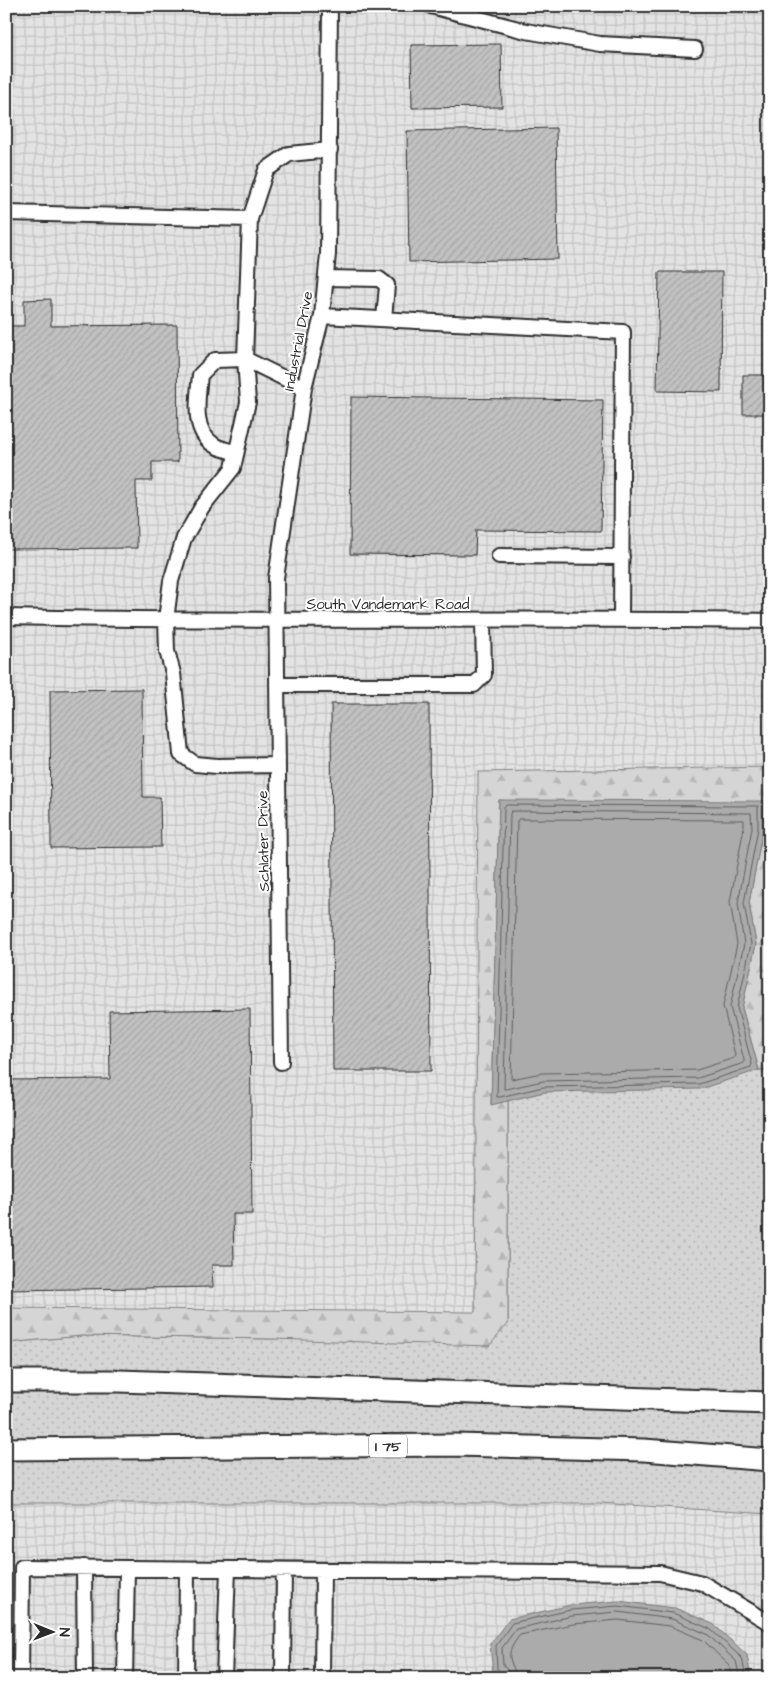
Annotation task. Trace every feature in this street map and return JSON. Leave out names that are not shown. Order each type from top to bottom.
[{"type":"highway","points":[[6,1381],[119,1380],[770,1403]]},
{"type":"highway","name":"I 75","points":[[6,1449],[455,1445],[644,1450],[770,1460]]},
{"type":"street","name":"Industrial Drive","points":[[276,620],[276,578],[304,388],[322,316],[326,278],[330,150],[330,6]]},
{"type":"street","points":[[431,6],[526,31],[600,44],[695,49]]},
{"type":"street","points":[[278,765],[217,766],[196,764],[181,754],[173,673],[167,652],[166,620],[171,581],[184,538],[202,506],[233,468],[248,402],[245,359],[250,219],[266,170],[290,154],[330,150]]},
{"type":"street","points":[[6,213],[250,219]]},
{"type":"street","points":[[326,278],[379,279],[387,285],[384,319]]},
{"type":"street","points":[[322,316],[623,332],[622,619]]},
{"type":"street","points":[[236,453],[214,445],[201,432],[197,404],[200,375],[215,360],[245,359],[304,388]]},
{"type":"street","points":[[499,556],[622,557]]},
{"type":"street","name":"South Vandemark Road","points":[[6,617],[166,620],[622,619],[770,621]]},
{"type":"street","name":"Schlater Drive","points":[[276,620],[281,1062]]},
{"type":"street","points":[[277,685],[474,685],[484,675],[483,620]]},
{"type":"street","points":[[21,1678],[22,1566],[660,1573],[702,1583],[770,1624]]},
{"type":"street","points":[[84,1567],[86,1678]]},
{"type":"street","points":[[125,1678],[127,1568]]},
{"type":"street","points":[[186,1678],[187,1568]]},
{"type":"street","points":[[224,1678],[228,1569]]},
{"type":"street","points":[[283,1678],[284,1570]]},
{"type":"street","points":[[322,1678],[323,1570]]},
{"type":"shaded area","points":[[6,6],[770,6],[770,767],[478,773],[475,1312],[6,1308]]},
{"type":"shaded area","points":[[6,1503],[598,1503],[770,1514],[770,1678],[6,1678]]},
{"type":"green space","points":[[770,767],[770,1070],[759,1070],[742,1008],[756,944],[749,903],[763,828],[499,800],[491,1104],[508,1100],[508,1324],[489,1346],[273,1339],[81,1336],[6,1343],[6,1308],[475,1312],[478,772]]},
{"type":"green space","points":[[770,1070],[770,1514],[598,1503],[6,1503],[6,1343],[81,1336],[273,1339],[508,1324],[508,1100],[544,1092]]},
{"type":"water","points":[[499,800],[763,801],[763,828],[749,903],[756,944],[742,1008],[759,1070],[700,1089],[544,1092],[491,1105]]},
{"type":"water","points":[[618,1601],[675,1608],[713,1624],[747,1655],[751,1678],[616,1678],[599,1676],[592,1678],[501,1678],[493,1673],[490,1644],[509,1619],[571,1605]]},
{"type":"building","points":[[501,44],[502,107],[412,108],[411,45]]},
{"type":"building","points":[[556,128],[558,259],[409,262],[407,131]]},
{"type":"building","points":[[659,272],[722,272],[721,392],[657,391]]},
{"type":"building","points":[[51,299],[51,326],[177,325],[178,462],[152,462],[152,481],[136,481],[137,548],[6,549],[6,326],[24,326],[24,300]]},
{"type":"building","points":[[743,375],[770,375],[770,414],[743,414]]},
{"type":"building","points":[[351,397],[603,400],[601,531],[476,530],[475,555],[350,554]]},
{"type":"building","points":[[142,689],[143,797],[160,797],[161,847],[51,848],[50,690]]},
{"type":"building","points":[[331,704],[429,704],[431,1071],[333,1071]]},
{"type":"building","points":[[250,1009],[252,1214],[233,1214],[234,1265],[212,1265],[213,1287],[6,1290],[6,1080],[110,1079],[109,1011]]}]
